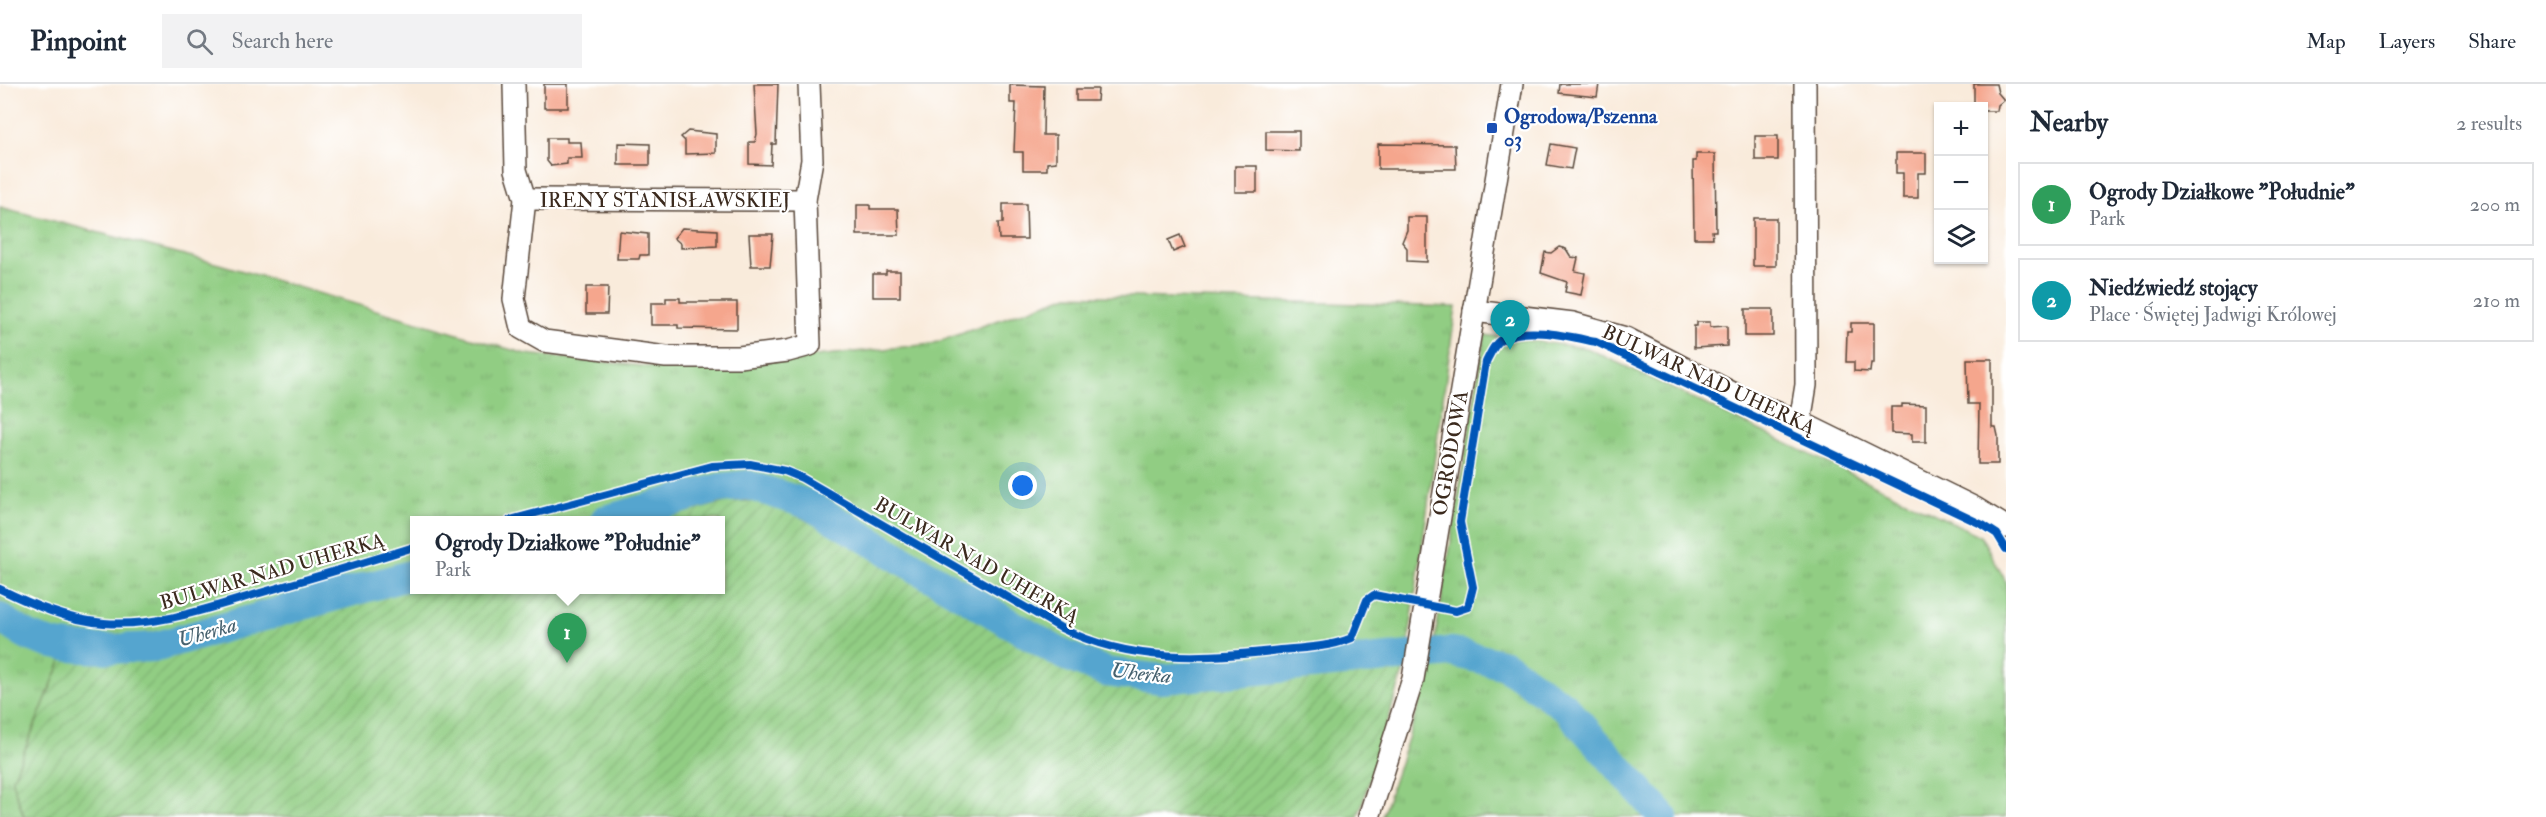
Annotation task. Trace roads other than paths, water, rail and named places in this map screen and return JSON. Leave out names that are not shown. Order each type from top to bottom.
[{"type":"street","points":[[514,84],[516,170],[525,199]]},
{"type":"street","name":"IRENY STANISŁAWSKIEJ","points":[[805,200],[525,199],[514,299],[521,328],[544,341],[666,357],[739,357],[788,351],[810,345],[805,200],[812,160],[809,84]]},
{"type":"street","name":"OGRODOWA","points":[[1369,817],[1413,679],[1512,84]]},
{"type":"street","points":[[1800,422],[1806,385],[1805,84]]},
{"type":"street","points":[[1474,311],[1573,323],[1619,336],[1748,401],[1800,422],[1975,508],[2006,527]]},
{"type":"waterway","name":"Uherka","points":[[619,516],[720,488],[748,485],[808,504],[1062,654],[1106,672],[1162,679],[1452,652],[1505,665],[1565,707],[1663,817]]},
{"type":"waterway","name":"Uherka","points":[[0,618],[32,637],[64,646],[95,649],[154,647],[410,575]]},
{"type":"place","name":"Ogrodowa/Pszenna 03","points":[[1492,128]]},
{"type":"place","name":"Niedźwiedź stojący","points":[[1510,350]]},
{"type":"place","name":"Ogrody Działkowe \"Południe\"","points":[[567,663]]}]
